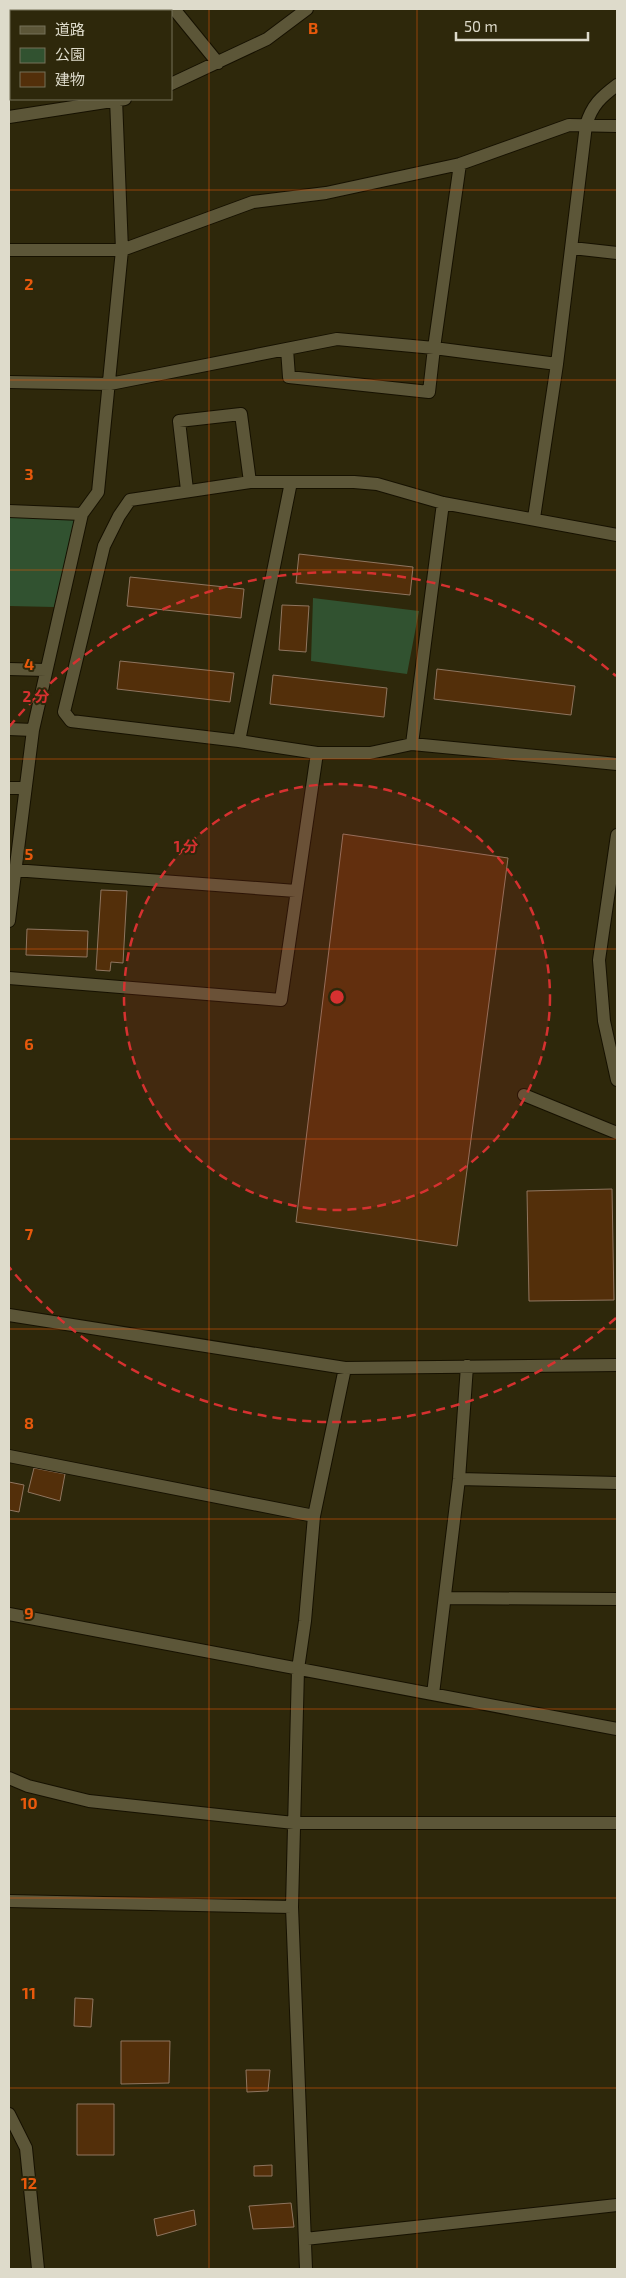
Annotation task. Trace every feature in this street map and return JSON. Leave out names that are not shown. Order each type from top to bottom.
[{"type":"street","points":[[174,9],[218,63]]},
{"type":"street","points":[[172,84],[267,39],[307,9]]},
{"type":"street","points":[[534,518],[557,364],[586,125],[590,110],[605,94],[617,85]]},
{"type":"street","points":[[9,118],[113,100]]},
{"type":"street","points":[[9,921],[33,730],[82,514],[98,492],[122,250],[119,100]]},
{"type":"street","points":[[9,250],[122,250],[253,202],[326,193],[460,164],[569,124],[617,126]]},
{"type":"street","points":[[286,349],[289,377],[430,392],[434,348],[460,164]]},
{"type":"street","points":[[572,248],[617,253]]},
{"type":"street","points":[[9,382],[110,384],[337,339],[434,348],[557,364]]},
{"type":"street","points":[[187,490],[179,420],[241,414],[250,482]]},
{"type":"street","points":[[617,535],[534,518],[443,503],[377,484],[250,482],[130,500],[119,516],[104,546],[64,712],[71,721],[239,741],[317,753],[370,752],[412,744],[617,764]]},
{"type":"street","points":[[239,741],[291,482]]},
{"type":"street","points":[[412,744],[443,503]]},
{"type":"street","points":[[9,512],[82,514]]},
{"type":"street","points":[[9,669],[46,670]]},
{"type":"street","points":[[9,729],[33,730]]},
{"type":"street","points":[[9,978],[281,1000],[317,753]]},
{"type":"street","points":[[9,788],[25,788]]},
{"type":"street","points":[[617,834],[599,960],[604,1022],[617,1080]]},
{"type":"street","points":[[14,870],[296,891]]},
{"type":"street","points":[[524,1095],[617,1133]]},
{"type":"street","points":[[9,1315],[345,1368],[617,1365]]},
{"type":"street","points":[[433,1694],[459,1479],[467,1366]]},
{"type":"street","points":[[306,2269],[292,1907],[298,1669],[305,1621],[314,1516],[345,1368]]},
{"type":"street","points":[[9,1456],[314,1516]]},
{"type":"street","points":[[459,1479],[617,1483]]},
{"type":"street","points":[[445,1598],[617,1599]]},
{"type":"street","points":[[9,1614],[617,1729]]},
{"type":"street","points":[[9,1778],[28,1786],[89,1801],[294,1823],[617,1823]]},
{"type":"street","points":[[9,1901],[292,1907]]},
{"type":"street","points":[[9,2114],[26,2148],[38,2269]]},
{"type":"street","points":[[305,2240],[617,2205]]},
{"type":"green space","points":[[9,517],[76,519],[54,607],[9,606]]},
{"type":"green space","points":[[313,598],[419,611],[407,674],[311,661]]},
{"type":"building","points":[[299,554],[413,567],[410,595],[296,583]]},
{"type":"building","points":[[130,577],[244,589],[241,618],[127,606]]},
{"type":"building","points":[[282,605],[309,606],[306,652],[279,650]]},
{"type":"building","points":[[120,661],[234,673],[230,702],[117,689]]},
{"type":"building","points":[[437,669],[575,686],[571,715],[434,699]]},
{"type":"building","points":[[273,675],[387,688],[384,717],[270,704]]},
{"type":"building","points":[[343,834],[508,858],[457,1246],[296,1222]]},
{"type":"building","points":[[101,890],[127,891],[123,963],[111,962],[110,971],[96,970]]},
{"type":"building","points":[[27,929],[88,931],[87,957],[26,955]]},
{"type":"building","points":[[612,1189],[614,1300],[529,1301],[527,1191]]},
{"type":"building","points":[[34,1468],[65,1474],[60,1501],[28,1492]]},
{"type":"building","points":[[9,1482],[24,1485],[19,1512],[9,1510]]},
{"type":"building","points":[[75,1998],[93,1999],[91,2027],[74,2026]]},
{"type":"building","points":[[121,2041],[170,2041],[169,2083],[121,2084]]},
{"type":"building","points":[[246,2070],[270,2070],[268,2091],[247,2092]]},
{"type":"building","points":[[77,2104],[114,2104],[114,2155],[77,2155]]},
{"type":"building","points":[[272,2165],[272,2176],[254,2176],[254,2166]]},
{"type":"building","points":[[291,2203],[294,2227],[253,2229],[249,2206]]},
{"type":"building","points":[[194,2210],[196,2225],[157,2236],[154,2219]]}]
